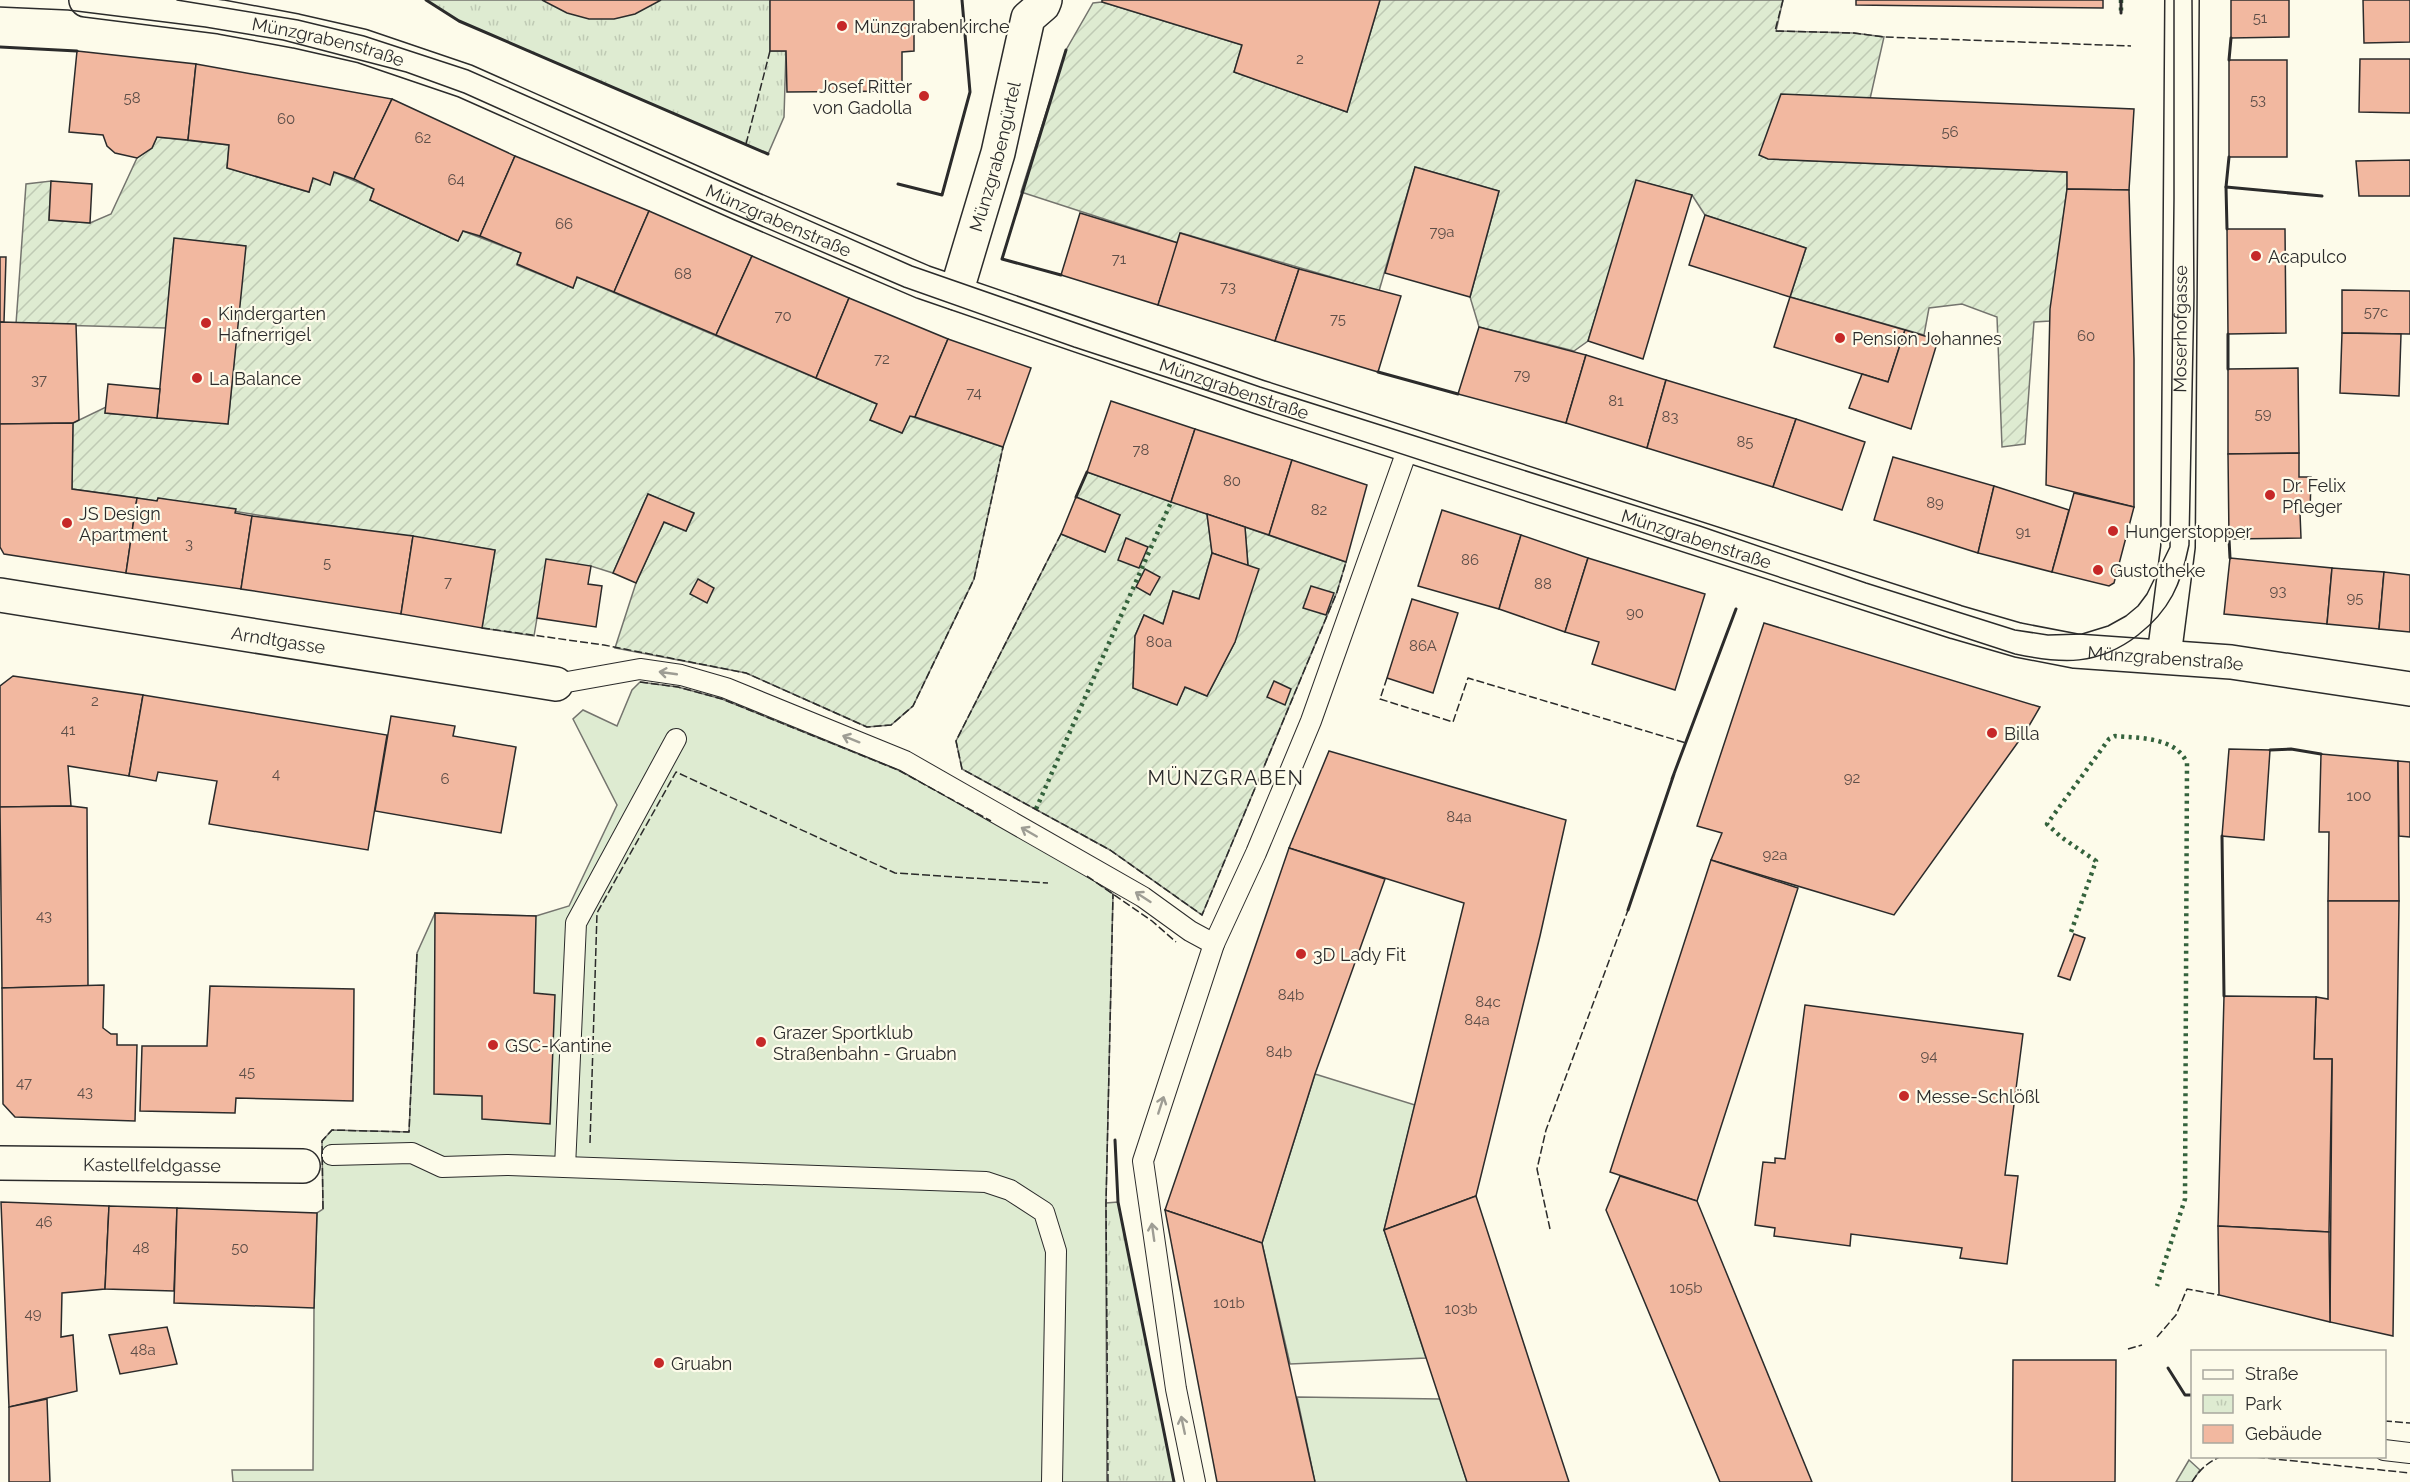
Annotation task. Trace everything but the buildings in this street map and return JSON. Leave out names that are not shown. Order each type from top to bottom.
[{"type":"main road","name":"Münzgrabenstraße","points":[[86,0],[221,18],[296,31],[362,46],[465,81],[916,279],[1259,397],[1799,573],[2018,640],[2074,651],[2164,656],[2299,671],[2410,689]]},
{"type":"main road","name":"Moserhofgasse","points":[[2164,656],[2178,547],[2182,0]]},
{"type":"main road","name":"Münzgrabengürtel","points":[[956,293],[998,153],[1031,6]]},
{"type":"main road","name":"Arndtgasse","points":[[0,596],[556,684]]},
{"type":"main road","name":"Kastellfeldgasse","points":[[0,1162],[317,1160]]},
{"type":"lane","points":[[1195,1482],[1174,1378],[1143,1161],[1214,944],[1260,843],[1311,721],[1409,445]]},
{"type":"lane","points":[[556,684],[640,669],[681,675],[726,688],[905,761],[1143,897],[1190,931],[1214,944]]},
{"type":"lane","points":[[565,1167],[576,923],[676,739]]},
{"type":"lane","points":[[317,1160],[412,1153],[442,1167],[507,1165],[986,1182],[1010,1190],[1044,1212],[1056,1251],[1052,1482]]},
{"type":"lane","points":[[2386,1450],[2410,1453]]},
{"type":"green space","points":[[426,0],[770,0],[770,51],[786,51],[784,117],[768,154],[459,21]]},
{"type":"green space","points":[[1380,0],[1783,0],[1776,31],[1854,33],[1884,37],[1870,99],[1760,155],[1769,159],[2067,172],[2067,189],[2050,321],[2034,322],[2025,444],[2002,447],[1997,317],[1962,304],[1929,308],[1924,335],[1790,297],[1806,248],[1705,215],[1692,195],[1637,181],[1588,341],[1574,351],[1479,327],[1470,297],[1499,191],[1415,167],[1379,291],[1181,233],[1178,243],[1021,192],[1066,50],[1093,3],[1102,2],[1242,45],[1234,72],[1347,112]]},
{"type":"green space","points":[[157,137],[229,145],[227,168],[309,192],[313,178],[334,172],[374,189],[370,200],[458,241],[463,231],[521,253],[517,265],[573,288],[577,277],[877,404],[870,420],[902,433],[910,416],[1003,447],[974,579],[913,706],[891,725],[867,727],[746,673],[615,648],[636,583],[664,522],[686,531],[694,514],[648,494],[613,573],[591,566],[537,618],[534,636],[482,628],[495,550],[242,513],[158,498],[157,501],[72,489],[73,423],[106,407],[105,413],[228,424],[245,246],[174,239],[166,328],[16,324],[26,184],[51,181],[49,220],[90,223],[111,214],[137,158],[152,148]]},
{"type":"green space","points":[[1087,472],[1207,514],[1212,553],[1199,599],[1173,591],[1163,624],[1144,615],[1135,636],[1133,688],[1177,704],[1185,687],[1207,696],[1235,642],[1248,566],[1245,527],[1346,562],[1337,592],[1202,915],[1110,850],[962,769],[956,741],[1061,534],[1105,552],[1120,515],[1076,497]]},
{"type":"green space","name":"Grazer Sportklub Straßenbahn - Gruabn","points":[[640,682],[678,687],[722,699],[898,770],[1050,850],[1113,894],[1106,1203],[1107,1482],[233,1482],[232,1470],[313,1470],[314,1308],[317,1213],[323,1209],[322,1141],[332,1130],[409,1132],[417,953],[435,913],[536,916],[569,906],[617,805],[573,719],[583,710],[617,726],[632,690]]},
{"type":"green space","points":[[1315,1074],[1415,1105],[1384,1230],[1426,1358],[1290,1364],[1262,1243]]},
{"type":"green space","points":[[1118,1202],[1174,1482],[1107,1482],[1106,1203]]},
{"type":"green space","points":[[1297,1397],[1441,1399],[1467,1482],[1315,1482]]},
{"type":"green space","points":[[2189,1460],[2200,1470],[2192,1482],[2176,1482]]},
{"type":"tram line","points":[[177,0],[298,20],[364,36],[468,70],[912,266],[1260,387],[1700,526],[1866,583],[2015,630],[2048,635],[2082,634],[2108,626],[2126,616],[2147,594],[2170,547],[2174,0]]},
{"type":"tram line","points":[[0,7],[68,10],[205,27],[283,40],[406,72],[464,93],[713,205],[904,287],[1074,347],[2015,654],[2064,661],[2079,660],[2109,652],[2149,626],[2166,606],[2178,584],[2189,545],[2194,297],[2192,0]]},
{"type":"hedge","points":[[2121,0],[2121,13]]},
{"type":"hedge","points":[[1036,809],[1171,502]]},
{"type":"hedge","points":[[2071,932],[2096,861],[2061,837],[2047,824],[2109,739],[2115,736],[2156,740],[2174,748],[2182,754],[2187,763],[2185,1199],[2157,1286]]},
{"type":"fence","points":[[1783,0],[1775,31],[2131,46]]},
{"type":"fence","points":[[746,144],[770,51]]},
{"type":"fence","points":[[482,628],[604,645],[746,673],[867,727],[891,725],[913,706],[974,579],[1003,447]]},
{"type":"fence","points":[[1061,534],[956,741],[962,769],[1110,850],[1202,915],[1337,592],[1346,562]]},
{"type":"fence","points":[[1387,678],[1380,699],[1453,722],[1468,678],[1686,743]]},
{"type":"fence","points":[[640,682],[678,687],[722,699],[898,770],[991,821]]},
{"type":"fence","points":[[590,1143],[597,913],[676,772],[895,873],[1048,883]]},
{"type":"fence","points":[[1087,876],[1152,921],[1176,942]]},
{"type":"fence","points":[[1108,1482],[1106,1203],[1113,894]]},
{"type":"fence","points":[[1550,1229],[1537,1169],[1546,1130],[1628,910]]},
{"type":"fence","points":[[323,1209],[322,1141],[332,1130],[409,1132],[417,953]]},
{"type":"fence","points":[[2157,1337],[2176,1315],[2187,1289],[2219,1295]]},
{"type":"fence","points":[[2128,1349],[2142,1345]]},
{"type":"fence","points":[[2386,1421],[2410,1423]]},
{"type":"fence","points":[[2192,1482],[2205,1466],[2218,1458]]},
{"type":"fence","points":[[2265,1458],[2410,1473]]},
{"type":"wall","points":[[426,0],[459,21],[768,154]]},
{"type":"wall","points":[[898,184],[942,195],[970,92],[962,0]]},
{"type":"wall","points":[[2121,0],[2121,13]]},
{"type":"wall","points":[[2229,60],[2231,38]]},
{"type":"wall","points":[[0,47],[77,51]]},
{"type":"wall","points":[[1061,275],[1002,259],[1066,50]]},
{"type":"wall","points":[[2226,187],[2229,157]]},
{"type":"wall","points":[[2227,229],[2226,187],[2322,196]]},
{"type":"wall","points":[[2228,334],[2228,369]]},
{"type":"wall","points":[[1378,372],[1458,394]]},
{"type":"wall","points":[[1076,497],[1087,472]]},
{"type":"wall","points":[[2229,539],[2230,558]]},
{"type":"wall","points":[[1628,910],[1674,774],[1672,779],[1736,609]]},
{"type":"wall","points":[[2270,750],[2291,749],[2321,754]]},
{"type":"wall","points":[[2222,836],[2224,996]]},
{"type":"wall","points":[[1115,1140],[1118,1202],[1174,1482]]},
{"type":"wall","points":[[2168,1368],[2185,1395],[2191,1395]]},
{"type":"place","name":"Münzgrabenkirche","points":[[842,26]]},
{"type":"place","name":"Josef Ritter von Gadolla","points":[[924,96]]},
{"type":"place","name":"Acapulco","points":[[2256,256]]},
{"type":"place","name":"Kindergarten Hafnerrigel","points":[[206,323]]},
{"type":"place","name":"Pension Johannes","points":[[1840,338]]},
{"type":"place","name":"La Balance","points":[[197,378]]},
{"type":"place","name":"Dr. Felix Pfleger","points":[[2270,495]]},
{"type":"place","name":"JS Design Apartment","points":[[67,523]]},
{"type":"place","name":"Hungerstopper","points":[[2113,531]]},
{"type":"place","name":"Gustotheke","points":[[2098,570]]},
{"type":"place","name":"Billa","points":[[1992,733]]},
{"type":"place","name":"3D Lady Fit","points":[[1301,954]]},
{"type":"place","name":"Grazer Sportklub Straßenbahn - Gruabn","points":[[761,1042]]},
{"type":"place","name":"GSC-Kantine","points":[[493,1045]]},
{"type":"place","name":"Messe-Schlößl","points":[[1904,1096]]},
{"type":"place","name":"Gruabn","points":[[659,1363]]},
{"type":"district","name":"MÜNZGRABEN","points":[[1226,778]]}]
